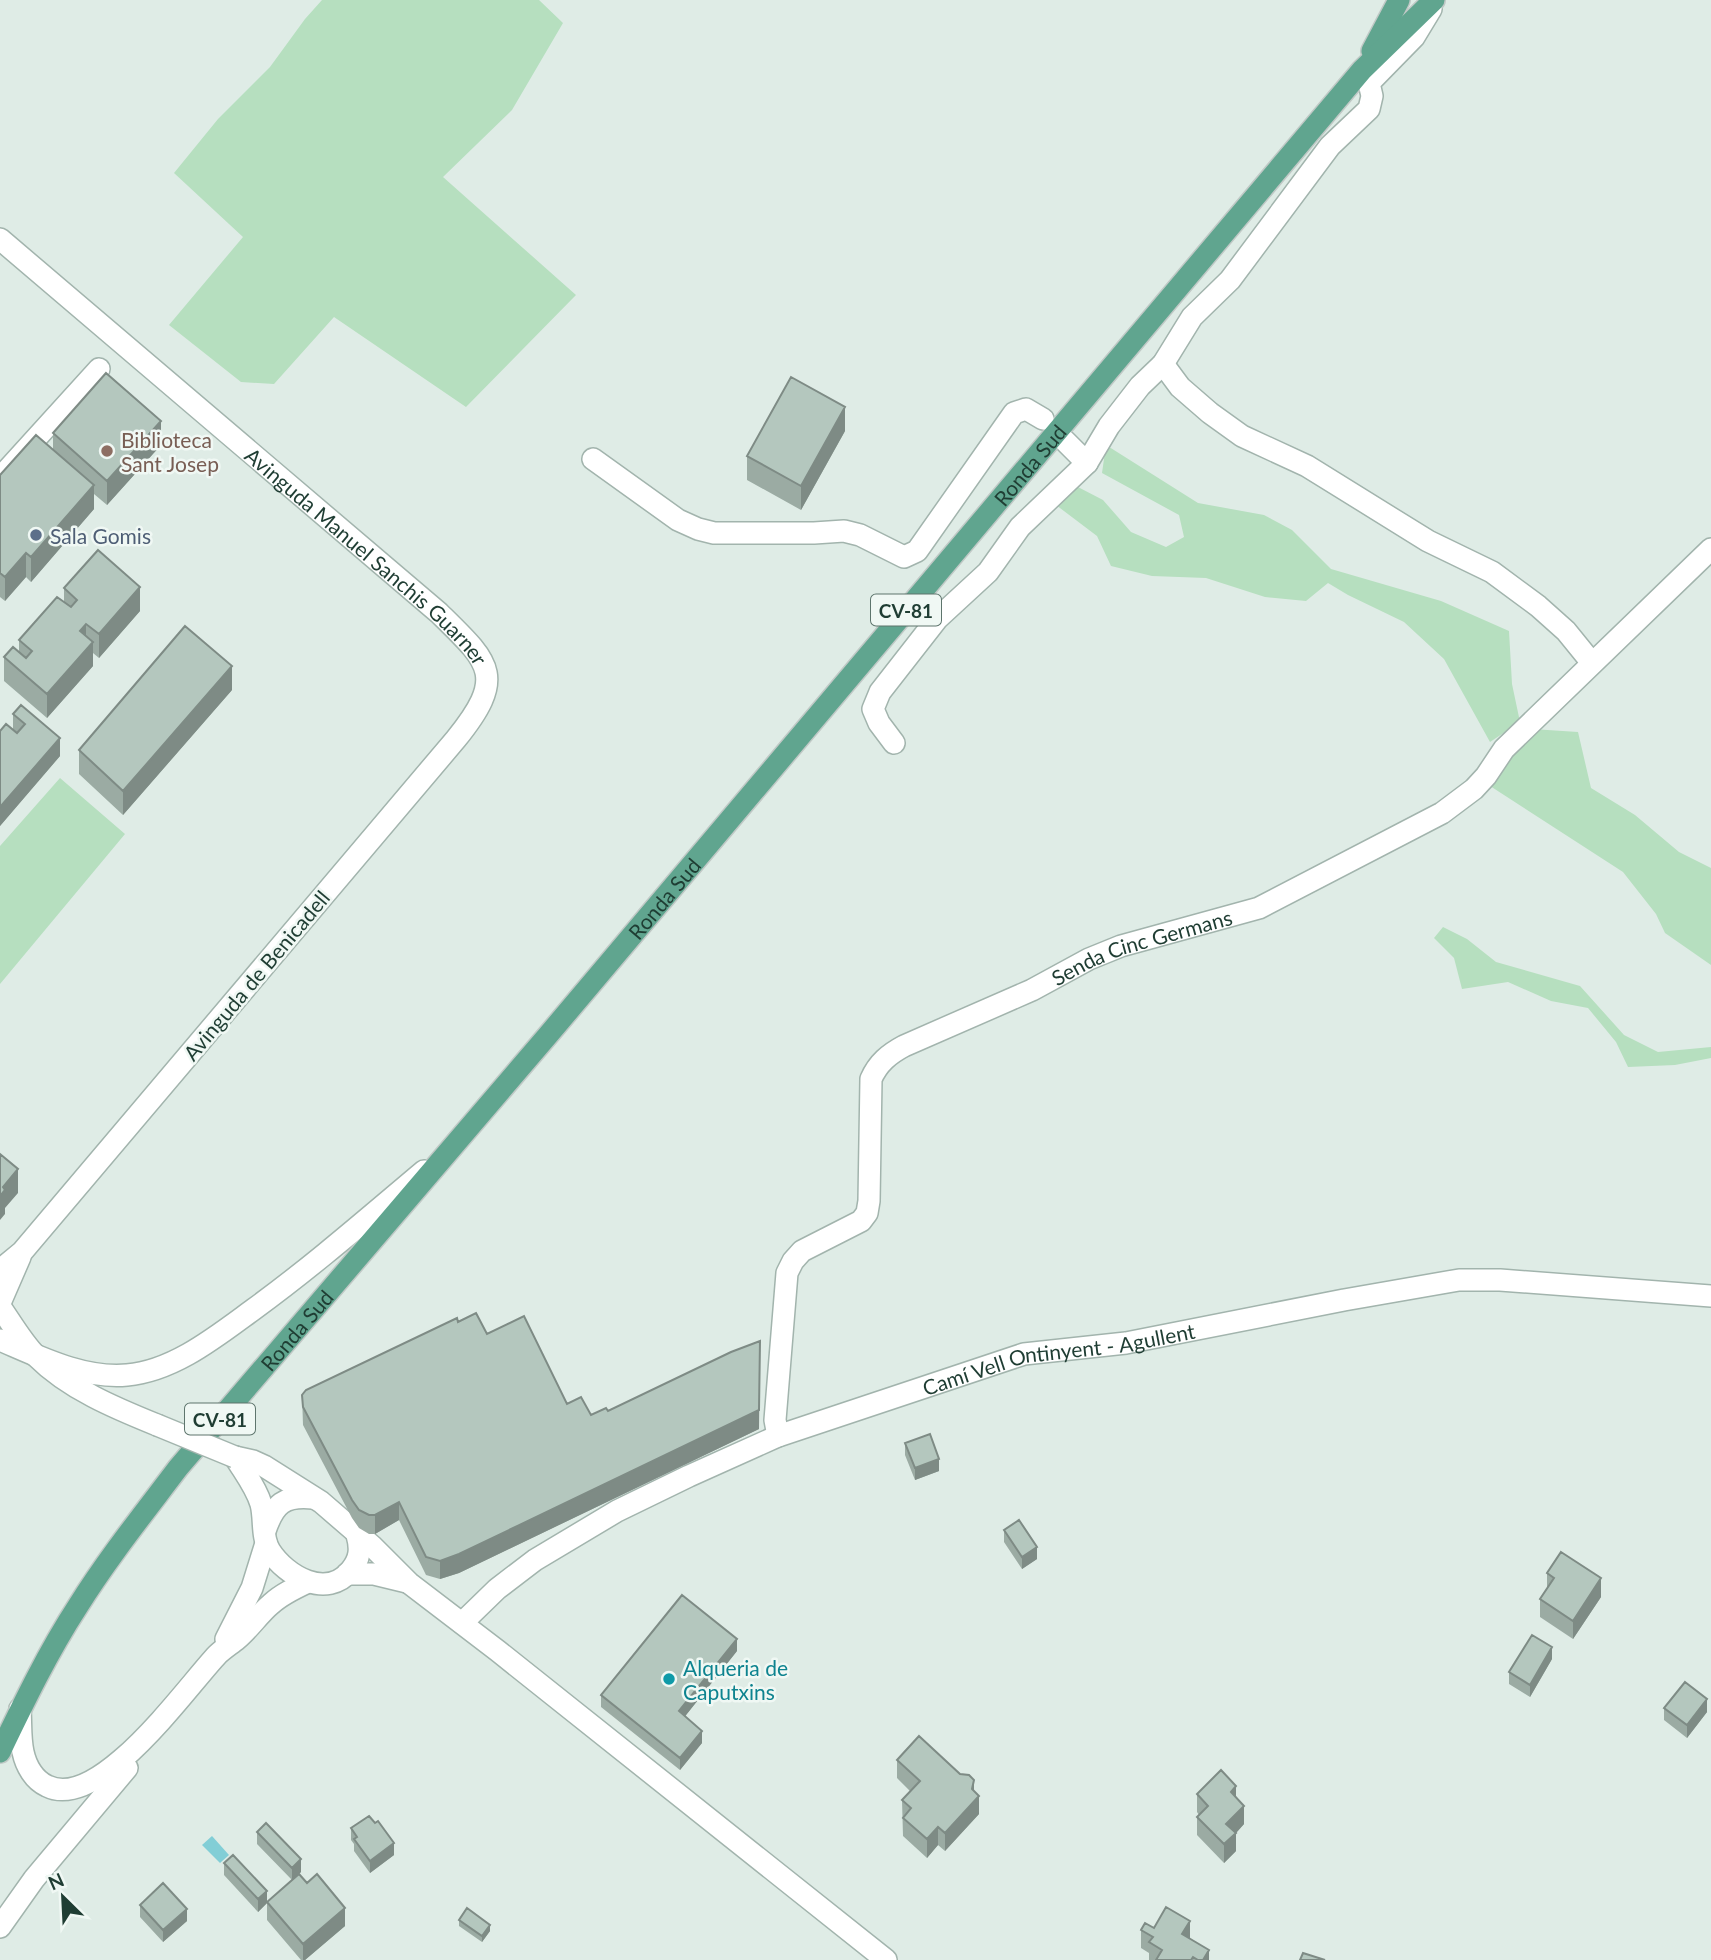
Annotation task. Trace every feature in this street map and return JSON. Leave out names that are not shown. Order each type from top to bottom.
[{"type":"main road","name":"CV-81","points":[[1362,69],[1399,0]]},
{"type":"main road","name":"CV-81","points":[[1362,69],[1435,0]]},
{"type":"main road","name":"Ronda Sud","points":[[0,1752],[77,1607],[121,1542],[162,1489],[1362,69]]},
{"type":"street","points":[[894,743],[879,723],[873,709],[880,692],[937,619],[988,572],[1020,527],[1087,463],[1124,406],[1163,364],[1192,317],[1230,281],[1330,146],[1369,109],[1372,96],[1369,83],[1413,37],[1435,0]]},
{"type":"street","name":"Avinguda Manuel Sanchis Guarner","points":[[0,239],[439,613],[482,658],[486,668],[485,694]]},
{"type":"street","points":[[1163,364],[1181,387],[1210,413],[1242,436],[1307,466],[1428,541],[1492,572],[1566,631],[1592,663]]},
{"type":"street","points":[[0,478],[99,369]]},
{"type":"street","points":[[593,459],[678,520],[698,529],[726,533],[844,531],[860,535],[904,557],[917,551],[1014,413],[1026,409],[1043,419]]},
{"type":"street","points":[[1065,440],[1087,463]]},
{"type":"street","name":"Senda Cinc Germans","points":[[778,1436],[775,1420],[787,1273],[802,1251],[855,1226],[867,1213],[871,1079],[881,1062],[904,1046],[1032,990],[1109,951],[1259,908],[1442,813],[1474,789],[1504,749],[1711,549]]},
{"type":"street","name":"Avinguda de Benicadell","points":[[22,1252],[456,739],[479,708],[485,694]]},
{"type":"street","points":[[0,1340],[77,1370],[104,1376],[128,1375],[169,1363],[238,1321],[307,1270],[450,1150]]},
{"type":"street","points":[[0,1270],[22,1252]]},
{"type":"street","points":[[0,1317],[0,1305],[22,1252]]},
{"type":"street","name":"Camí Vell Ontinyent - Agullent","points":[[462,1623],[497,1589],[535,1560],[617,1511],[778,1436],[1024,1354],[1126,1343],[1459,1280],[1500,1280],[1711,1296]]},
{"type":"street","points":[[0,1305],[35,1355],[60,1375],[97,1398],[235,1457],[264,1466],[313,1498],[344,1521],[409,1583],[886,1960]]},
{"type":"street","points":[[235,1457],[257,1494],[265,1537],[282,1566],[308,1582]]},
{"type":"street","points":[[219,1653],[249,1596],[272,1511],[279,1504],[295,1497],[313,1498]]},
{"type":"street","points":[[347,1574],[359,1555],[357,1535]]},
{"type":"street","points":[[20,1710],[23,1753],[30,1771],[43,1785],[60,1790],[80,1788],[103,1775],[154,1728],[219,1653],[287,1592],[308,1582],[330,1583],[347,1574],[374,1574],[409,1583]]},
{"type":"street","points":[[0,1927],[34,1878],[130,1765],[154,1728]]},
{"type":"green space","points":[[322,0],[539,0],[563,23],[512,110],[443,177],[576,295],[466,407],[334,317],[274,384],[241,382],[169,325],[243,237],[174,173],[218,119],[270,67]]},
{"type":"green space","points":[[1106,445],[1198,503],[1264,515],[1292,530],[1331,569],[1441,601],[1509,631],[1512,684],[1520,722],[1490,742],[1444,659],[1404,622],[1328,583],[1306,601],[1265,597],[1206,578],[1152,576],[1111,566],[1097,536],[1056,505],[1076,486],[1103,500],[1131,532],[1166,547],[1184,537],[1179,515],[1102,473]]},
{"type":"green space","points":[[1532,729],[1578,732],[1591,788],[1635,815],[1679,852],[1711,868],[1711,965],[1665,933],[1656,914],[1623,872],[1487,784]]},
{"type":"green space","points":[[60,778],[125,834],[0,984],[0,846]]},
{"type":"green space","points":[[1443,927],[1467,939],[1496,962],[1580,986],[1624,1035],[1658,1052],[1711,1047],[1711,1058],[1675,1065],[1628,1067],[1616,1042],[1588,1008],[1551,1001],[1508,982],[1462,989],[1454,958],[1434,938]]},
{"type":"water","points":[[212,1836],[229,1855],[220,1863],[202,1845]]},
{"type":"building","name":"Biblioteca Sant Josep","points":[[106,373],[161,421],[107,481],[53,433]]},
{"type":"building","points":[[791,377],[845,407],[801,486],[747,456]]},
{"type":"building","name":"Sala Gomis","points":[[36,435],[94,485],[31,557],[26,553],[5,577],[0,573],[0,475]]},
{"type":"building","points":[[98,550],[140,587],[99,634],[86,624],[80,631],[93,642],[47,694],[4,657],[13,647],[26,658],[32,651],[19,640],[57,597],[71,607],[77,600],[64,588]]},
{"type":"building","points":[[185,626],[232,666],[123,791],[79,750]]},
{"type":"building","points":[[21,705],[60,738],[0,807],[0,731],[6,724],[17,733],[25,724],[13,714]]},
{"type":"building","points":[[0,1154],[18,1169],[3,1187],[5,1190],[0,1196]]},
{"type":"building","points":[[476,1313],[487,1334],[524,1316],[567,1404],[581,1397],[591,1415],[606,1408],[608,1411],[731,1352],[760,1341],[759,1410],[459,1554],[440,1561],[426,1557],[399,1502],[375,1515],[359,1510],[303,1407],[302,1395],[306,1390],[457,1318],[458,1322]]},
{"type":"building","points":[[930,1434],[939,1459],[915,1468],[905,1443]]},
{"type":"building","points":[[1019,1520],[1037,1547],[1022,1557],[1004,1530]]},
{"type":"building","points":[[1561,1552],[1601,1578],[1573,1621],[1540,1599],[1554,1578],[1547,1573]]},
{"type":"building","name":"Alqueria de Caputxins","points":[[682,1595],[737,1639],[679,1711],[702,1731],[680,1758],[601,1695]]},
{"type":"building","points":[[1532,1635],[1552,1647],[1530,1685],[1509,1672]]},
{"type":"building","points":[[1685,1682],[1707,1699],[1687,1725],[1664,1708]]},
{"type":"building","points":[[919,1736],[960,1774],[969,1775],[974,1780],[972,1789],[979,1796],[945,1833],[938,1827],[927,1839],[903,1818],[911,1808],[902,1800],[920,1781],[897,1760]]},
{"type":"building","points":[[1221,1770],[1236,1786],[1231,1792],[1244,1806],[1226,1824],[1236,1833],[1224,1844],[1197,1817],[1208,1806],[1197,1794]]},
{"type":"building","points":[[369,1816],[375,1823],[378,1821],[394,1843],[370,1861],[354,1839],[357,1837],[351,1828]]},
{"type":"building","points":[[266,1823],[301,1859],[292,1868],[257,1832]]},
{"type":"building","points":[[233,1855],[267,1891],[258,1899],[224,1863]]},
{"type":"building","points":[[299,1874],[307,1883],[317,1874],[345,1908],[303,1944],[267,1902]]},
{"type":"building","points":[[163,1883],[187,1909],[163,1930],[140,1905]]},
{"type":"building","points":[[1166,1907],[1190,1921],[1182,1934],[1209,1950],[1203,1960],[1193,1957],[1191,1960],[1156,1960],[1162,1950],[1149,1942],[1153,1937],[1141,1930],[1145,1923],[1154,1928]]},
{"type":"building","points":[[467,1908],[490,1925],[482,1936],[459,1920]]},
{"type":"building","points":[[1303,1953],[1325,1960],[1300,1960]]},
{"type":"place","name":"Biblioteca Sant Josep","points":[[107,451]]},
{"type":"place","name":"Sala Gomis","points":[[36,535]]},
{"type":"place","name":"Alqueria de Caputxins","points":[[669,1679]]}]
